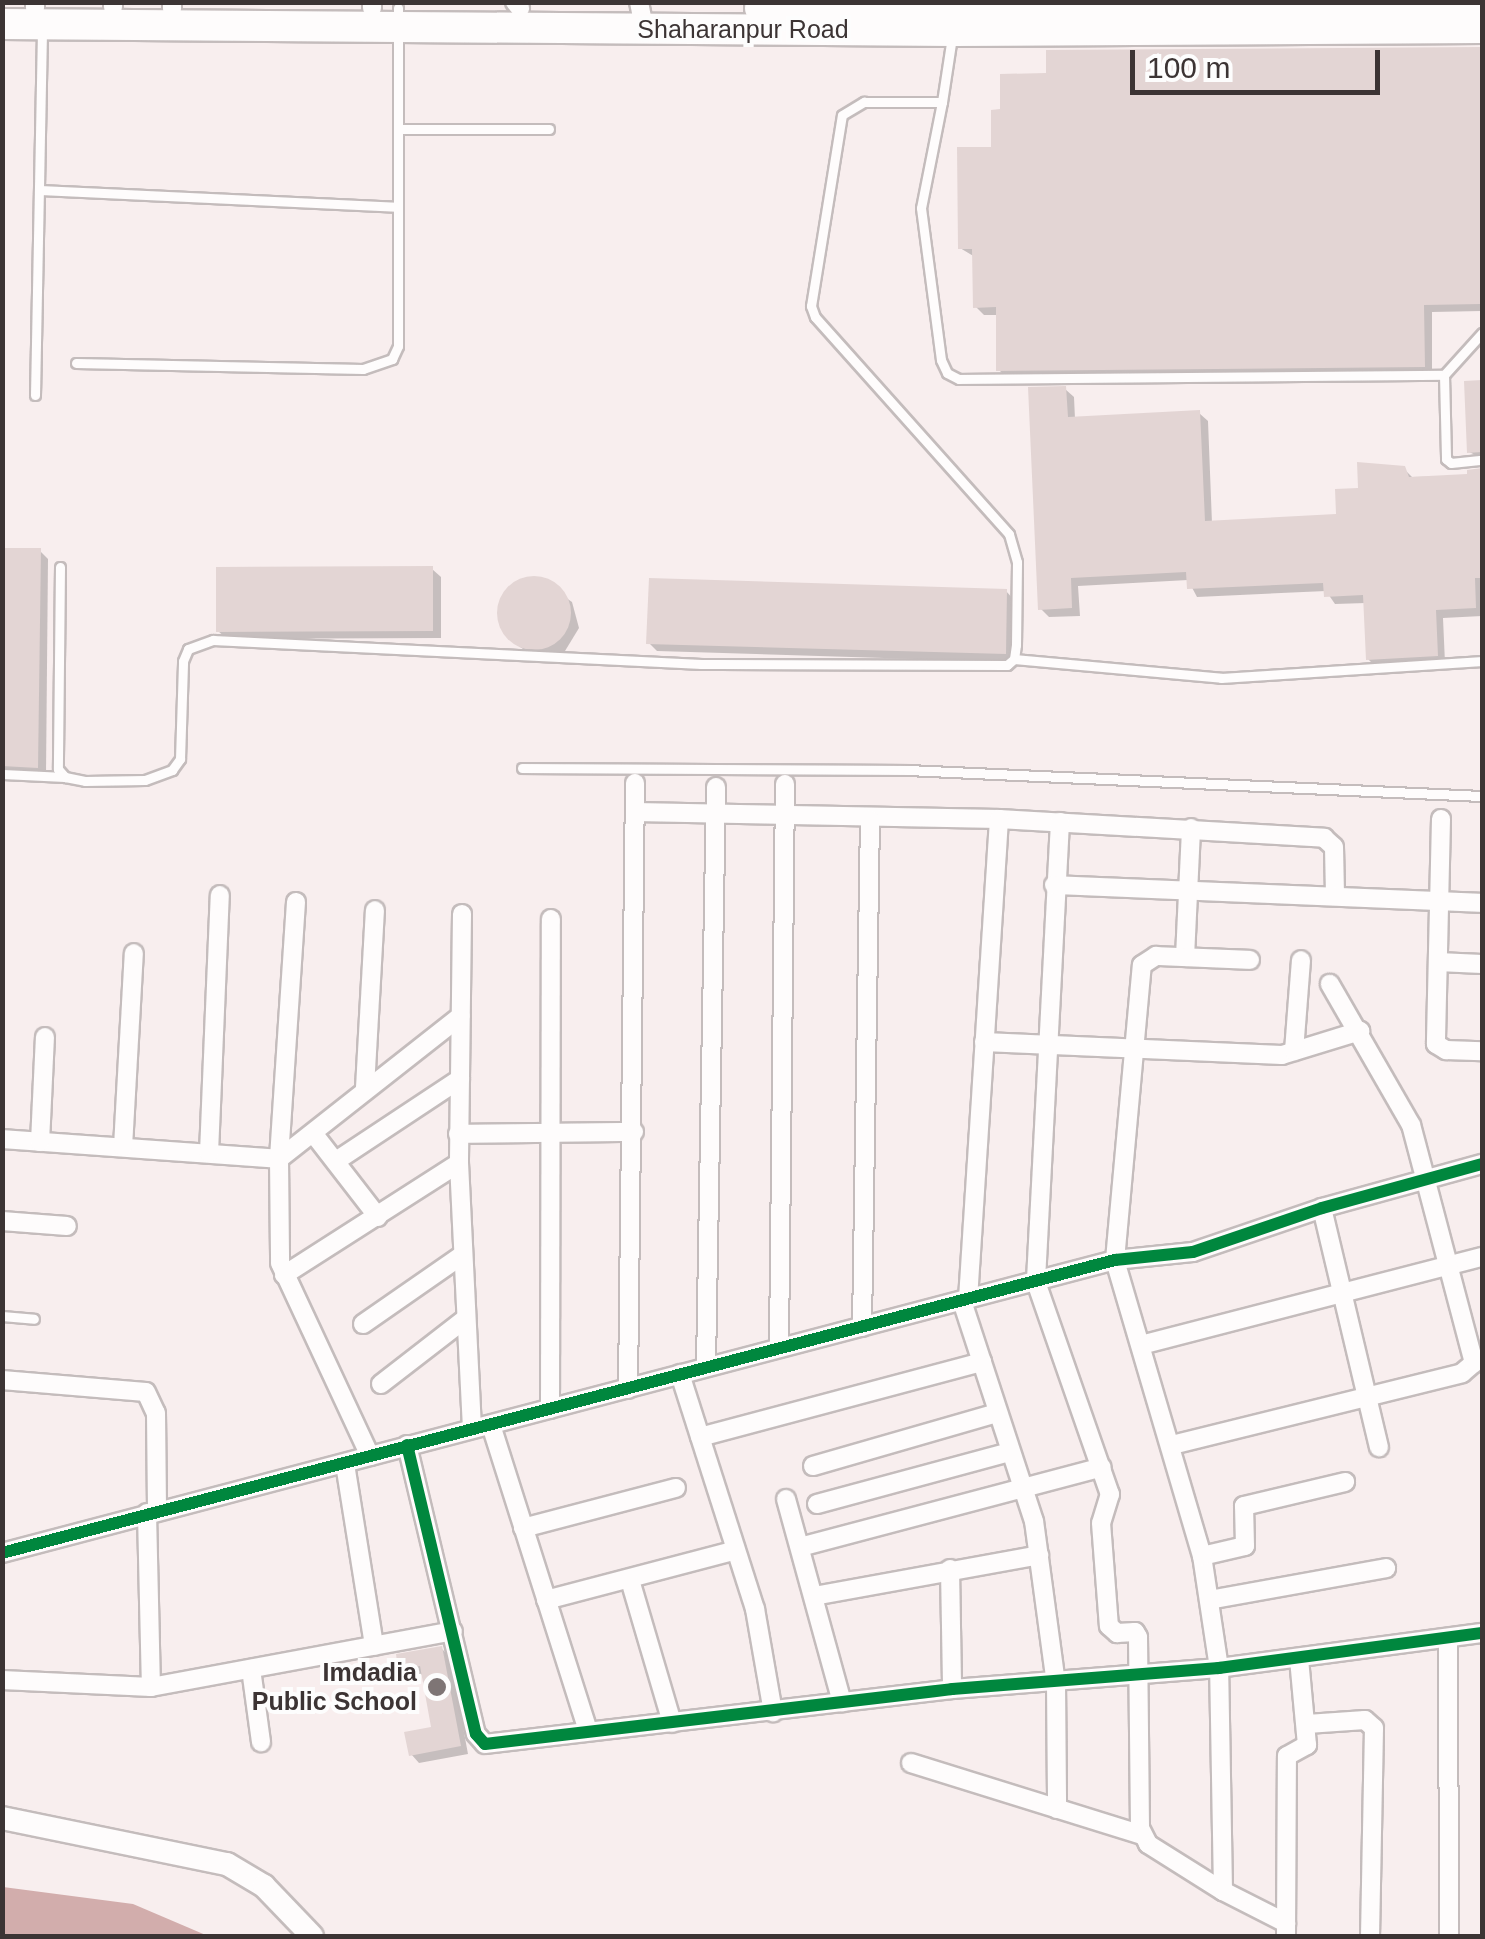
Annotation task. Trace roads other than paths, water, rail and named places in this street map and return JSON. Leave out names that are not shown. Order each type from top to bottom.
[{"type":"main road","name":"Shaharanpur Road","points":[[2,24],[37,12],[114,5],[385,11],[517,5],[641,13]]},
{"type":"main road","name":"Shaharanpur Road","points":[[2,8],[37,12],[955,14],[1482,5]]},
{"type":"main road","name":"Shaharanpur Road","points":[[955,14],[1482,28]]},
{"type":"street","points":[[628,1389],[634,1132],[635,783]]},
{"type":"street","points":[[779,1347],[785,784]]},
{"type":"street","points":[[706,1366],[716,788]]},
{"type":"street","points":[[636,812],[1060,822],[1329,839],[1334,847],[1335,896]]},
{"type":"street","points":[[862,1327],[870,819]]},
{"type":"street","points":[[1441,819],[1436,1044],[1446,1050],[1482,1050]]},
{"type":"street","points":[[998,820],[965,1300],[1039,1555],[1056,1682],[1058,1808]]},
{"type":"street","points":[[1060,822],[1036,1282],[1102,1466],[1110,1499],[1101,1523],[1108,1626],[1118,1633],[1135,1632],[1140,1676],[1142,1835],[1148,1844],[1286,1930]]},
{"type":"street","points":[[1185,957],[1191,828]]},
{"type":"street","points":[[1054,886],[1482,903]]},
{"type":"street","points":[[210,1153],[220,895]]},
{"type":"street","points":[[296,902],[279,1159],[279,1252],[284,1275],[370,1456]]},
{"type":"street","points":[[365,1088],[375,910]]},
{"type":"street","points":[[462,914],[458,1134],[472,1429]]},
{"type":"street","points":[[550,919],[550,1409]]},
{"type":"street","points":[[123,1148],[134,952]]},
{"type":"street","points":[[1222,1890],[1220,1668],[1202,1556],[1115,1260],[1142,965],[1156,956],[1250,960]]},
{"type":"street","points":[[1294,1051],[1301,960]]},
{"type":"street","points":[[1438,962],[1482,964]]},
{"type":"street","points":[[1172,1445],[1462,1373],[1474,1363],[1428,1178],[1397,1094],[1330,984]]},
{"type":"street","points":[[2,1139],[279,1159],[461,1016]]},
{"type":"street","points":[[984,1042],[1282,1055],[1360,1031]]},
{"type":"street","points":[[40,1142],[46,1038]]},
{"type":"street","points":[[336,1161],[460,1079]]},
{"type":"street","points":[[458,1134],[634,1132]]},
{"type":"street","points":[[313,1133],[378,1216]]},
{"type":"street","points":[[284,1275],[459,1163]]},
{"type":"street","points":[[2,1553],[1115,1260],[1193,1252],[1322,1208],[1482,1164]]},
{"type":"street","points":[[1322,1208],[1370,1396],[1379,1447]]},
{"type":"street","points":[[2,1221],[67,1226]]},
{"type":"street","points":[[363,1324],[461,1256]]},
{"type":"street","points":[[1141,1346],[1482,1258]]},
{"type":"street","points":[[381,1384],[465,1319]]},
{"type":"street","points":[[700,1438],[982,1362]]},
{"type":"street","points":[[680,1374],[760,1628],[772,1712]]},
{"type":"street","points":[[2,1380],[146,1392],[156,1413],[151,1687]]},
{"type":"street","points":[[813,1466],[996,1413]]},
{"type":"street","points":[[492,1424],[588,1730]]},
{"type":"street","points":[[408,1446],[478,1740],[485,1744],[952,1690],[1220,1668],[1482,1633]]},
{"type":"street","points":[[817,1504],[1010,1452]]},
{"type":"street","points":[[345,1464],[374,1646]]},
{"type":"street","points":[[800,1547],[1102,1466]]},
{"type":"street","points":[[1202,1556],[1245,1546],[1244,1506],[1345,1482]]},
{"type":"street","points":[[523,1528],[676,1488]]},
{"type":"street","points":[[786,1499],[842,1702]]},
{"type":"street","points":[[546,1600],[736,1550]]},
{"type":"street","points":[[814,1596],[1039,1555]]},
{"type":"street","points":[[1209,1600],[1386,1568]]},
{"type":"street","points":[[950,1569],[952,1690]]},
{"type":"street","points":[[630,1580],[672,1722]]},
{"type":"street","points":[[2,1680],[151,1687],[453,1631]]},
{"type":"street","points":[[1448,1639],[1449,1936]]},
{"type":"street","points":[[1286,1930],[1286,1756],[1292,1750],[1306,1748],[1299,1659]]},
{"type":"street","points":[[251,1669],[261,1742]]},
{"type":"street","points":[[1307,1724],[1364,1720],[1374,1728],[1370,1936]]},
{"type":"street","points":[[912,1764],[1142,1835]]},
{"type":"street","points":[[2,1818],[226,1864],[264,1886],[312,1936]]},
{"type":"lane","points":[[76,363],[363,369],[392,360],[398,346],[398,129],[385,11]]},
{"type":"lane","points":[[34,395],[37,12]]},
{"type":"lane","points":[[955,14],[922,208],[940,360],[947,373],[982,381],[1444,375]]},
{"type":"lane","points":[[942,102],[864,102],[842,115],[811,306],[815,318],[1009,534],[1017,562],[1014,659]]},
{"type":"lane","points":[[398,129],[549,129]]},
{"type":"lane","points":[[38,190],[398,207]]},
{"type":"lane","points":[[1482,332],[1444,375],[1446,459],[1451,463],[1482,460]]},
{"type":"lane","points":[[60,566],[58,769],[65,777]]},
{"type":"lane","points":[[2,774],[85,781],[145,780],[172,770],[180,759],[183,662],[188,648],[213,640],[701,664],[994,668],[1014,659],[1221,678],[1482,661]]},
{"type":"lane","points":[[522,768],[908,770],[1482,796]]},
{"type":"lane","points":[[2,1316],[34,1319]]},
{"type":"place","name":"Imdadia Public School","points":[[437,1687]]}]
